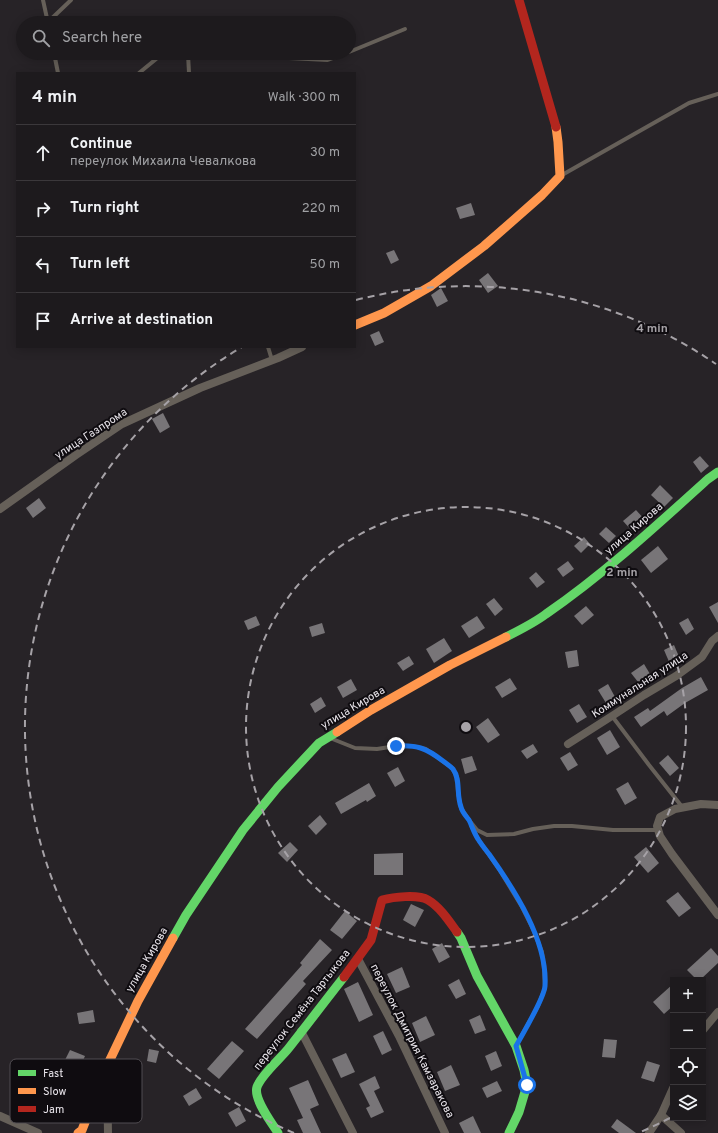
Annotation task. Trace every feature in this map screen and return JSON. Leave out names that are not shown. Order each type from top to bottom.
[{"type":"street","points":[[356,325],[384,313],[431,286],[484,246],[542,195],[560,176],[558,142],[555,124],[519,0]]},
{"type":"street","name":"улица Газпрома","points":[[0,509],[122,424],[200,388],[300,348]]},
{"type":"street","name":"улица Кирова","points":[[110,1059],[138,1001],[186,915],[243,830],[278,786],[319,743],[371,710],[450,665],[545,615],[589,583],[632,548],[708,479],[718,472]]},
{"type":"street","name":"Коммунальная улица","points":[[568,744],[676,676],[702,657],[712,641],[718,636]]},
{"type":"street","points":[[718,805],[701,804],[675,809],[660,817],[657,826],[660,836],[672,854],[718,915]]},
{"type":"street","name":"переулок Семёна Тартыкова","points":[[278,1133],[262,1107],[257,1095],[257,1087],[266,1073],[287,1050],[371,940],[382,900],[407,896],[427,900],[443,913],[461,938],[477,976],[516,1046]]},
{"type":"street","name":"переулок Дмитрия Камзаракова","points":[[358,959],[399,1036],[445,1133]]},
{"type":"street","points":[[706,1026],[718,1012]]},
{"type":"street","points":[[300,1031],[354,1133]]},
{"type":"street","points":[[509,1133],[519,1112],[527,1085],[516,1046]]},
{"type":"street","points":[[649,1133],[661,1115],[670,1095]]},
{"type":"street","points":[[661,1115],[681,1133]]},
{"type":"street","points":[[0,1116],[10,1120]]},
{"type":"street","points":[[16,1123],[38,1133]]},
{"type":"street","name":"улица Кирова","points":[[78,1133],[82,1130],[85,1123]]},
{"type":"street","points":[[108,1123],[108,1133]]},
{"type":"lane","points":[[43,0],[46,16]]},
{"type":"lane","points":[[55,16],[71,0]]},
{"type":"lane","points":[[356,49],[405,29]]},
{"type":"lane","points":[[55,60],[58,72]]},
{"type":"lane","points":[[140,72],[155,60]]},
{"type":"lane","points":[[188,60],[189,72]]},
{"type":"lane","points":[[560,176],[689,104],[718,94]]},
{"type":"lane","points":[[268,348],[272,360]]},
{"type":"lane","points":[[612,716],[683,808]]},
{"type":"lane","points":[[328,737],[355,748],[377,749],[396,746],[412,746],[426,749],[452,768],[457,777],[461,808],[477,830],[487,835],[514,834],[554,826],[572,826],[613,830],[658,830]]},
{"type":"lane","points":[[469,820],[478,839],[522,906],[542,952],[545,988],[538,1006],[516,1046]]},
{"type":"building","points":[[471,203],[475,215],[460,219],[456,208]]},
{"type":"building","points":[[394,250],[399,260],[391,264],[386,253]]},
{"type":"building","points":[[488,273],[498,286],[488,293],[479,280]]},
{"type":"building","points":[[441,288],[448,301],[437,307],[431,295]]},
{"type":"building","points":[[379,331],[384,342],[375,346],[370,335]]},
{"type":"building","points":[[163,413],[170,427],[160,433],[152,419]]},
{"type":"building","points":[[700,456],[709,466],[701,473],[693,462]]},
{"type":"building","points":[[660,485],[673,498],[664,507],[651,495]]},
{"type":"building","points":[[39,498],[46,508],[33,518],[26,508]]},
{"type":"building","points":[[636,510],[645,520],[632,531],[623,521]]},
{"type":"building","points":[[606,527],[616,536],[609,543],[599,534]]},
{"type":"building","points":[[584,537],[590,544],[581,553],[574,546]]},
{"type":"building","points":[[658,546],[668,559],[651,573],[641,560]]},
{"type":"building","points":[[568,561],[574,569],[563,577],[557,569]]},
{"type":"building","points":[[536,572],[545,582],[537,588],[529,578]]},
{"type":"building","points":[[494,598],[503,609],[495,616],[486,604]]},
{"type":"building","points":[[718,602],[718,623],[709,607]]},
{"type":"building","points":[[586,606],[594,615],[582,625],[574,616]]},
{"type":"building","points":[[256,616],[260,625],[248,630],[244,621]]},
{"type":"building","points":[[477,616],[485,628],[469,638],[461,626]]},
{"type":"building","points":[[688,618],[694,629],[686,635],[679,623]]},
{"type":"building","points":[[322,623],[325,633],[312,637],[309,627]]},
{"type":"building","points":[[444,638],[452,651],[434,663],[426,649]]},
{"type":"building","points":[[674,645],[680,659],[670,664],[664,650]]},
{"type":"building","points":[[577,650],[579,666],[568,668],[565,652]]},
{"type":"building","points":[[409,656],[414,664],[403,671],[397,663]]},
{"type":"building","points":[[644,664],[650,674],[638,682],[631,673]]},
{"type":"building","points":[[701,677],[708,690],[685,703],[667,716],[664,711],[641,727],[634,717],[648,708],[650,711],[682,688]]},
{"type":"building","points":[[510,678],[517,689],[502,698],[495,687]]},
{"type":"building","points":[[351,679],[357,690],[343,698],[337,687]]},
{"type":"building","points":[[608,684],[615,697],[606,703],[598,690]]},
{"type":"building","points":[[321,697],[326,706],[315,713],[310,704]]},
{"type":"building","points":[[579,704],[587,717],[577,723],[569,710]]},
{"type":"building","points":[[488,718],[500,735],[488,743],[476,727]]},
{"type":"building","points":[[610,730],[620,747],[607,755],[597,738]]},
{"type":"building","points":[[533,744],[538,752],[527,759],[521,751]]},
{"type":"building","points":[[570,752],[578,765],[568,771],[560,758]]},
{"type":"building","points":[[668,755],[679,768],[670,776],[659,763]]},
{"type":"building","points":[[472,756],[477,770],[465,774],[461,759]]},
{"type":"building","points":[[398,767],[405,781],[395,787],[387,773]]},
{"type":"building","points":[[628,782],[637,798],[625,805],[616,789]]},
{"type":"building","points":[[369,783],[376,796],[367,802],[366,800],[341,814],[335,803]]},
{"type":"building","points":[[320,815],[327,824],[316,835],[308,826]]},
{"type":"building","points":[[290,842],[298,850],[287,862],[278,853]]},
{"type":"building","points":[[646,847],[659,863],[648,873],[634,857]]},
{"type":"building","points":[[403,853],[403,875],[374,875],[374,854]]},
{"type":"building","points":[[678,892],[691,908],[679,917],[666,901]]},
{"type":"building","points":[[411,904],[424,910],[415,927],[403,920]]},
{"type":"building","points":[[345,911],[357,921],[342,939],[330,930]]},
{"type":"building","points":[[320,939],[332,950],[303,981],[306,984],[257,1039],[245,1029],[302,965],[300,963]]},
{"type":"building","points":[[442,943],[450,957],[439,963],[432,949]]},
{"type":"building","points":[[711,948],[718,956],[718,963],[703,977],[694,977],[687,970]]},
{"type":"building","points":[[402,967],[410,987],[396,993],[387,974]]},
{"type":"building","points":[[459,979],[466,994],[456,999],[448,985]]},
{"type":"building","points":[[358,982],[373,1015],[359,1022],[344,989]]},
{"type":"building","points":[[670,987],[670,1009],[664,1014],[653,1002]]},
{"type":"building","points":[[93,1010],[95,1022],[79,1024],[77,1013]]},
{"type":"building","points":[[480,1015],[486,1030],[475,1034],[469,1020]]},
{"type":"building","points":[[426,1016],[435,1035],[420,1042],[412,1023]]},
{"type":"building","points":[[383,1031],[392,1050],[382,1055],[373,1036]]},
{"type":"building","points":[[604,1039],[617,1040],[615,1058],[602,1057]]},
{"type":"building","points":[[232,1041],[244,1051],[219,1079],[207,1069]]},
{"type":"building","points":[[149,1049],[159,1051],[156,1063],[147,1061]]},
{"type":"building","points":[[70,1050],[85,1056],[84,1059],[66,1059]]},
{"type":"building","points":[[496,1051],[502,1066],[491,1071],[485,1056]]},
{"type":"building","points":[[346,1053],[355,1072],[341,1078],[332,1059]]},
{"type":"building","points":[[647,1061],[660,1065],[654,1082],[641,1078]]},
{"type":"building","points":[[451,1065],[460,1085],[445,1091],[437,1072]]},
{"type":"building","points":[[375,1076],[380,1088],[374,1091],[384,1112],[371,1118],[366,1108],[370,1106],[359,1084]]},
{"type":"building","points":[[308,1080],[319,1105],[310,1109],[321,1133],[303,1133],[297,1120],[303,1118],[289,1088]]},
{"type":"building","points":[[497,1081],[502,1091],[487,1098],[482,1088]]},
{"type":"building","points":[[196,1088],[202,1098],[189,1106],[183,1096]]},
{"type":"building","points":[[239,1107],[246,1121],[236,1127],[228,1113]]},
{"type":"building","points":[[473,1116],[481,1133],[464,1133],[459,1123]]},
{"type":"building","points":[[617,1119],[636,1133],[619,1133],[611,1127]]},
{"type":"traffic: fast","points":[[506,637],[541,617],[588,583],[718,472]]},
{"type":"traffic: fast","points":[[173,938],[186,915],[243,830],[278,787],[319,743],[337,732]]},
{"type":"traffic: fast","points":[[457,932],[477,976],[516,1046],[524,1070],[527,1085],[519,1112],[509,1133]]},
{"type":"traffic: fast","points":[[278,1133],[260,1104],[257,1092],[259,1082],[288,1049],[344,977]]},
{"type":"traffic: slow","points":[[356,325],[384,313],[431,286],[484,246],[542,195],[560,176],[556,127]]},
{"type":"traffic: slow","points":[[337,732],[371,710],[450,665],[506,637]]},
{"type":"traffic: slow","points":[[110,1059],[138,1001],[173,938]]},
{"type":"traffic: slow","points":[[78,1133],[82,1130],[85,1123]]},
{"type":"traffic: jam","points":[[519,0],[556,127]]},
{"type":"traffic: jam","points":[[344,977],[371,940],[382,900],[399,897],[424,898],[440,910],[457,932]]},
{"type":"route","points":[[396,746],[412,746],[426,749],[452,768],[457,777],[461,808],[469,820],[478,839],[489,853],[522,906],[542,952],[545,988],[538,1006],[516,1046],[527,1085]]}]
